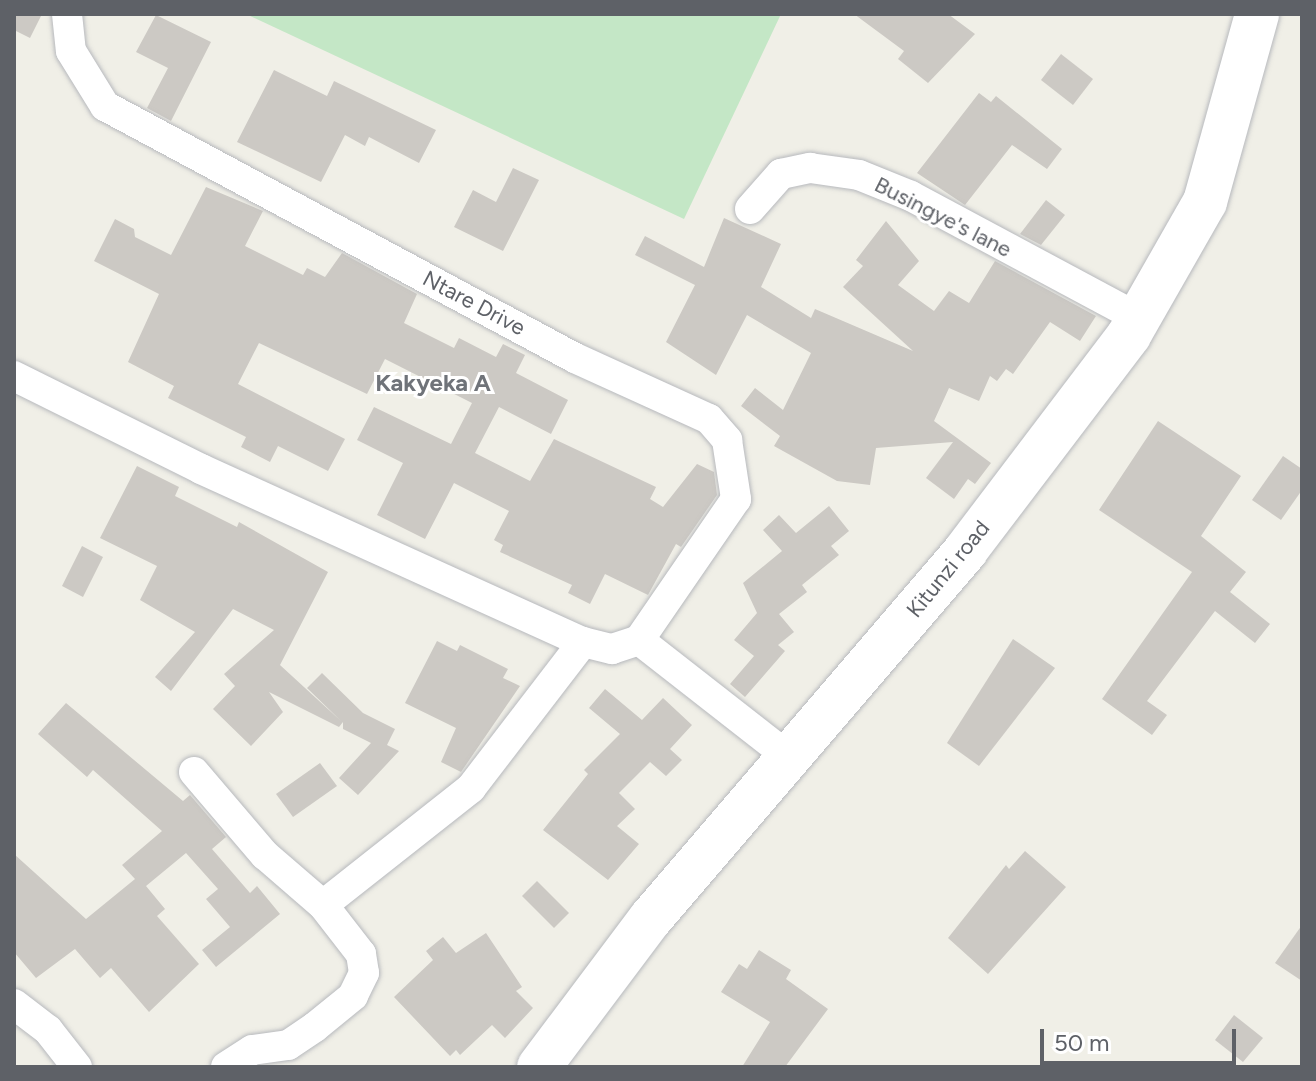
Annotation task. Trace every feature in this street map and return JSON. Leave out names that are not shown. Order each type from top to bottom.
[{"type":"street","name":"Ntare Drive","points":[[67,14],[71,51],[105,106],[575,358],[709,419],[727,440],[736,499],[639,640]]},
{"type":"street","name":"Kitunzi road","points":[[551,1063],[651,918],[966,550],[1139,318],[1205,202],[1257,14]]},
{"type":"street","name":"Busingye's lane","points":[[750,209],[781,174],[810,168],[859,175],[911,196],[1139,318]]},
{"type":"street","points":[[14,376],[201,469],[583,642],[612,649],[639,640],[789,757]]},
{"type":"street","points":[[323,905],[471,788],[583,642]]},
{"type":"street","points":[[194,772],[265,855],[323,905],[361,954],[364,973],[353,996],[288,1045],[252,1050],[226,1067]]},
{"type":"street","points":[[14,1004],[48,1030],[77,1067]]},
{"type":"green space","points":[[246,14],[781,14],[684,219]]},
{"type":"building","points":[[14,14],[42,14],[30,38],[14,30]]},
{"type":"building","points":[[854,14],[948,14],[975,34],[928,83],[898,59],[904,51]]},
{"type":"building","points":[[156,15],[211,42],[171,121],[147,108],[168,68],[136,52]]},
{"type":"building","points":[[1061,54],[1093,79],[1073,105],[1041,80]]},
{"type":"building","points":[[274,70],[327,96],[334,81],[436,130],[419,163],[369,137],[365,146],[345,135],[321,182],[237,142]]},
{"type":"building","points":[[979,93],[991,102],[996,96],[1062,149],[1047,169],[1012,145],[965,205],[917,173]]},
{"type":"building","points":[[513,168],[539,180],[503,251],[454,227],[473,190],[496,202]]},
{"type":"building","points":[[206,187],[263,211],[245,246],[303,275],[307,268],[325,277],[342,253],[417,294],[404,323],[454,348],[459,338],[496,357],[503,344],[525,355],[516,373],[568,400],[551,434],[499,407],[475,453],[530,481],[554,439],[656,487],[650,499],[663,507],[697,464],[714,472],[717,495],[681,547],[676,544],[648,595],[605,574],[590,604],[568,593],[572,585],[500,552],[503,545],[494,540],[509,511],[454,483],[425,539],[377,515],[403,463],[357,440],[374,407],[451,444],[472,403],[385,359],[367,394],[259,343],[238,384],[345,439],[328,471],[278,446],[270,462],[241,447],[246,437],[168,398],[174,386],[128,362],[159,294],[94,261],[115,219],[134,229],[135,237],[171,255]]},
{"type":"building","points":[[1046,200],[1065,215],[1041,245],[1020,234]]},
{"type":"building","points":[[724,218],[781,244],[761,287],[811,318],[815,309],[913,351],[843,287],[863,266],[856,260],[886,221],[919,261],[898,285],[934,311],[949,291],[969,303],[995,261],[1096,316],[1080,341],[1050,322],[1013,374],[1006,369],[997,381],[990,376],[979,401],[949,388],[934,421],[991,463],[975,484],[968,479],[954,499],[926,478],[953,442],[876,448],[870,485],[837,481],[774,446],[780,436],[741,406],[755,388],[783,410],[811,353],[747,315],[716,375],[666,342],[695,285],[635,255],[645,236],[704,267]]},
{"type":"building","points":[[1158,421],[1241,476],[1201,536],[1246,572],[1230,592],[1270,624],[1255,643],[1215,611],[1147,701],[1167,715],[1152,735],[1102,699],[1192,572],[1099,510]]},
{"type":"building","points":[[1283,456],[1302,469],[1302,490],[1281,520],[1252,500]]},
{"type":"building","points":[[137,466],[179,487],[175,496],[237,527],[239,522],[328,572],[280,665],[341,721],[307,688],[322,673],[363,713],[395,729],[387,745],[399,751],[358,795],[339,778],[371,743],[343,729],[343,722],[339,727],[269,692],[283,712],[251,746],[213,709],[235,686],[224,674],[274,630],[233,609],[171,691],[155,677],[195,632],[140,600],[157,566],[100,538]]},
{"type":"building","points":[[829,506],[849,531],[831,546],[839,555],[802,585],[807,592],[779,614],[794,632],[778,645],[785,651],[745,697],[730,684],[754,656],[734,640],[757,613],[743,583],[782,551],[763,530],[779,515],[796,533]]},
{"type":"building","points":[[82,546],[103,557],[83,597],[62,586]]},
{"type":"building","points":[[1013,639],[1055,668],[979,766],[947,743]]},
{"type":"building","points":[[437,641],[457,651],[460,645],[508,669],[503,678],[520,686],[461,772],[441,762],[456,728],[405,703]]},
{"type":"building","points":[[605,689],[642,720],[663,698],[692,725],[670,749],[682,760],[666,776],[650,762],[619,793],[635,809],[617,826],[639,844],[608,880],[543,830],[588,774],[584,770],[620,734],[589,708]]},
{"type":"building","points":[[66,703],[183,801],[190,795],[226,837],[212,849],[250,893],[257,886],[280,914],[216,967],[202,950],[230,927],[206,899],[218,889],[186,853],[146,886],[165,909],[157,916],[199,964],[149,1012],[111,968],[100,978],[75,949],[36,978],[14,952],[14,854],[86,919],[135,879],[122,865],[162,831],[93,770],[87,777],[38,734]]},
{"type":"building","points":[[320,763],[337,786],[293,817],[276,794]]},
{"type":"building","points":[[1025,851],[1066,887],[988,974],[948,938],[1006,865],[1009,869]]},
{"type":"building","points":[[537,881],[569,913],[554,928],[522,896]]},
{"type":"building","points":[[1302,925],[1302,981],[1275,963]]},
{"type":"building","points":[[486,933],[522,987],[516,991],[533,1008],[505,1038],[492,1025],[460,1055],[456,1050],[450,1056],[394,997],[433,960],[426,951],[443,937],[456,953]]},
{"type":"building","points":[[759,950],[791,970],[786,979],[828,1009],[785,1067],[742,1067],[770,1022],[721,992],[739,964],[747,969]]},
{"type":"building","points":[[1234,1015],[1263,1038],[1243,1062],[1215,1040]]},
{"type":"district","name":"Kakyeka A","points":[[433,383]]}]
